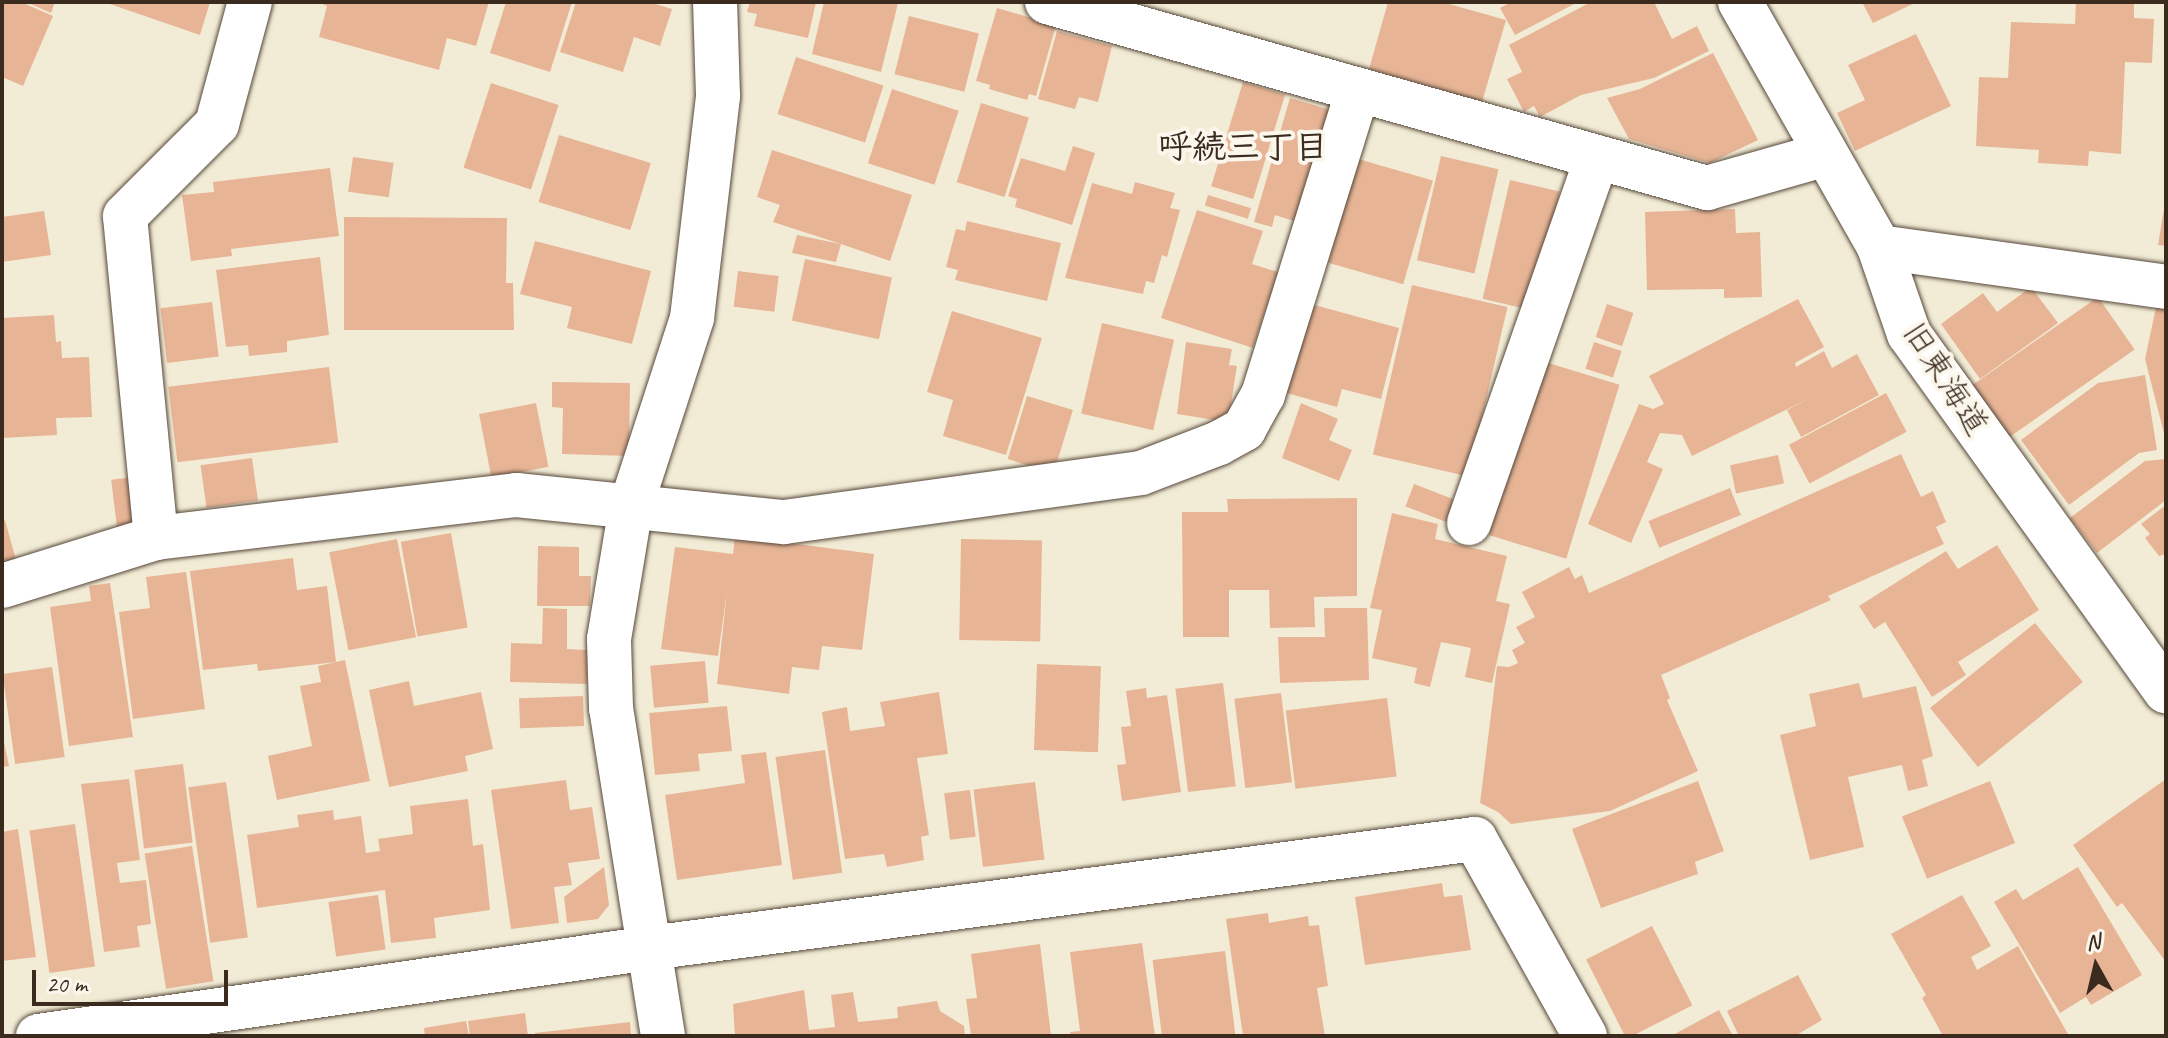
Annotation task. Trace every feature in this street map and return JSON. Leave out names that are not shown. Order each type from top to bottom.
[{"type":"street","points":[[156,538],[125,216],[217,124],[250,2]]},
{"type":"street","points":[[663,1036],[610,694],[609,639],[631,506],[692,318],[718,96],[715,2]]},
{"type":"street","points":[[1047,2],[1707,188],[1823,155]]},
{"type":"street","name":"旧東海道","points":[[1740,2],[1823,155],[1879,247],[1909,334],[2166,691]]},
{"type":"street","points":[[2,586],[156,538],[516,495],[784,522],[1141,473],[1219,443],[1244,429],[1263,395],[1358,90]]},
{"type":"street","points":[[1469,523],[1597,158]]},
{"type":"street","points":[[1879,247],[2166,287]]},
{"type":"street","points":[[38,1036],[650,948],[1475,839],[1585,1036]]},
{"type":"building","points":[[2,2],[21,2],[53,16],[23,86],[2,77]]},
{"type":"building","points":[[26,2],[55,2],[51,13]]},
{"type":"building","points":[[104,2],[210,2],[200,35]]},
{"type":"building","points":[[318,2],[489,2],[476,46],[447,38],[439,70],[319,37],[327,6]]},
{"type":"building","points":[[506,2],[572,2],[550,72],[490,53]]},
{"type":"building","points":[[576,2],[649,2],[672,9],[660,46],[634,37],[623,72],[560,52]]},
{"type":"building","points":[[750,2],[816,2],[808,38],[754,26],[757,14],[747,12]]},
{"type":"building","points":[[824,2],[898,3],[881,72],[812,54]]},
{"type":"building","points":[[1388,2],[1442,2],[1506,20],[1482,102],[1369,69]]},
{"type":"building","points":[[1511,2],[1578,2],[1515,35],[1500,8]]},
{"type":"building","points":[[1591,2],[1654,2],[1672,39],[1697,26],[1709,51],[1654,78],[1581,95],[1540,117],[1534,106],[1524,112],[1507,79],[1522,72],[1509,45]]},
{"type":"building","points":[[1862,2],[1917,2],[1873,23]]},
{"type":"building","points":[[2076,2],[2134,2],[2134,18],[2154,19],[2152,63],[2125,62],[2121,154],[2089,151],[2088,166],[2038,163],[2039,150],[1976,146],[1979,77],[2008,78],[2011,22],[2075,24]]},
{"type":"building","points":[[997,8],[1056,25],[1036,96],[1029,94],[1027,100],[989,89],[990,85],[976,81]]},
{"type":"building","points":[[909,16],[979,33],[964,92],[894,74]]},
{"type":"building","points":[[1057,31],[1112,46],[1098,102],[1079,97],[1075,109],[1038,99]]},
{"type":"building","points":[[1916,34],[1951,106],[1855,151],[1837,113],[1865,100],[1848,65]]},
{"type":"building","points":[[1713,53],[1758,140],[1710,163],[1629,139],[1607,98],[1640,89]]},
{"type":"building","points":[[796,57],[883,85],[865,142],[777,114]]},
{"type":"building","points":[[1243,82],[1285,95],[1253,199],[1211,186]]},
{"type":"building","points":[[491,83],[559,105],[531,190],[463,168]]},
{"type":"building","points":[[892,89],[959,111],[934,185],[868,163]]},
{"type":"building","points":[[1290,98],[1334,111],[1300,223],[1275,215],[1272,227],[1254,222]]},
{"type":"building","points":[[981,103],[1029,118],[1005,197],[957,182]]},
{"type":"building","points":[[559,135],[651,163],[630,230],[539,202]]},
{"type":"building","points":[[1073,146],[1095,153],[1072,225],[1015,207],[1017,199],[1008,196],[1021,158],[1065,171]]},
{"type":"building","points":[[772,150],[912,195],[890,261],[773,222],[780,205],[757,197]]},
{"type":"building","points":[[1441,156],[1498,169],[1474,274],[1417,260]]},
{"type":"building","points":[[353,157],[394,163],[389,197],[348,192]]},
{"type":"building","points":[[1358,159],[1433,180],[1403,284],[1328,263]]},
{"type":"building","points":[[330,168],[339,236],[231,249],[232,256],[191,261],[182,195],[214,192],[213,182]]},
{"type":"building","points":[[1510,180],[1560,191],[1532,310],[1483,299]]},
{"type":"building","points":[[1135,182],[1175,193],[1170,208],[1180,210],[1167,257],[1162,255],[1154,283],[1146,281],[1143,294],[1065,278],[1092,183],[1132,194]]},
{"type":"building","points":[[1208,195],[1251,208],[1248,219],[1205,206]]},
{"type":"building","points":[[1735,209],[1736,233],[1760,232],[1762,297],[1724,298],[1724,289],[1647,290],[1645,212]]},
{"type":"building","points":[[2166,209],[2166,246],[2158,245]]},
{"type":"building","points":[[1197,210],[1263,231],[1252,264],[1278,272],[1253,348],[1161,318]]},
{"type":"building","points":[[44,211],[51,255],[2,262],[2,217]]},
{"type":"building","points":[[344,217],[507,218],[506,283],[513,283],[514,330],[344,330]]},
{"type":"building","points":[[967,221],[1061,243],[1047,301],[955,280],[958,270],[946,267],[956,229],[965,231]]},
{"type":"building","points":[[797,235],[841,244],[836,262],[792,253]]},
{"type":"building","points":[[535,241],[651,271],[632,344],[567,328],[572,307],[520,294]]},
{"type":"building","points":[[320,257],[329,335],[287,341],[287,352],[249,356],[248,345],[226,347],[216,270]]},
{"type":"building","points":[[805,259],[892,278],[879,339],[792,321]]},
{"type":"building","points":[[738,271],[779,276],[774,312],[734,307]]},
{"type":"building","points":[[1412,285],[1507,307],[1468,477],[1373,455]]},
{"type":"building","points":[[2031,287],[2058,323],[1980,379],[1941,324],[1983,293],[1997,312]]},
{"type":"building","points":[[2098,297],[2135,349],[2005,440],[1969,388]]},
{"type":"building","points":[[2158,298],[2166,299],[2165,437],[2145,359]]},
{"type":"building","points":[[1798,299],[1824,347],[1795,363],[1796,367],[1824,351],[1832,368],[1857,354],[1879,395],[1801,437],[1787,410],[1812,397],[1692,456],[1682,435],[1660,433],[1647,462],[1663,469],[1631,543],[1588,524],[1639,404],[1653,409],[1664,404],[1649,376]]},
{"type":"building","points":[[212,302],[219,357],[167,363],[160,308]]},
{"type":"building","points":[[1307,303],[1399,328],[1381,399],[1342,389],[1337,407],[1283,392]]},
{"type":"building","points":[[1607,304],[1633,313],[1622,346],[1596,337]]},
{"type":"building","points":[[952,311],[1042,338],[1006,455],[943,436],[953,400],[927,392]]},
{"type":"building","points":[[54,315],[56,342],[61,341],[62,358],[89,357],[92,417],[56,418],[57,435],[2,438],[2,318]]},
{"type":"building","points":[[1102,323],[1174,340],[1153,430],[1081,414]]},
{"type":"building","points":[[1186,342],[1232,349],[1229,365],[1237,366],[1228,422],[1177,414]]},
{"type":"building","points":[[1594,342],[1622,351],[1613,378],[1585,369]]},
{"type":"building","points":[[1542,361],[1619,385],[1566,559],[1489,535]]},
{"type":"building","points":[[329,367],[338,442],[177,462],[168,387]]},
{"type":"building","points":[[2145,375],[2157,450],[2139,453],[2069,505],[2021,440],[2098,383]]},
{"type":"building","points":[[552,382],[630,383],[629,456],[562,454],[563,408],[552,407]]},
{"type":"building","points":[[1886,393],[1907,432],[1810,483],[1789,445]]},
{"type":"building","points":[[1027,396],[1073,410],[1054,473],[1008,459]]},
{"type":"building","points":[[536,403],[548,467],[491,478],[479,414]]},
{"type":"building","points":[[1301,403],[1338,419],[1329,440],[1352,450],[1339,481],[1282,458]]},
{"type":"building","points":[[1901,454],[1921,497],[1933,491],[1946,522],[1936,527],[1944,544],[1828,596],[1831,600],[1661,675],[1670,698],[1667,700],[1698,771],[1610,811],[1511,824],[1498,812],[1480,803],[1497,666],[1509,667],[1518,663],[1512,650],[1525,643],[1516,627],[1535,617],[1522,592],[1569,567],[1575,579],[1582,575],[1589,593]]},
{"type":"building","points":[[1778,455],[1784,483],[1736,494],[1730,465]]},
{"type":"building","points":[[252,458],[258,501],[206,508],[201,465]]},
{"type":"building","points":[[2166,459],[2166,500],[2097,553],[2070,518],[2145,461]]},
{"type":"building","points":[[134,477],[140,525],[117,527],[111,480]]},
{"type":"building","points":[[1414,484],[1467,504],[1459,527],[1405,506]]},
{"type":"building","points":[[1730,488],[1741,515],[1659,548],[1648,521]]},
{"type":"building","points":[[1357,498],[1357,596],[1314,597],[1315,627],[1270,628],[1269,590],[1229,590],[1229,637],[1183,637],[1182,512],[1228,512],[1227,499]]},
{"type":"building","points":[[2166,505],[2166,554],[2159,556],[2145,538],[2150,534],[2141,524]]},
{"type":"building","points":[[1392,513],[1438,524],[1435,539],[1507,556],[1496,601],[1510,604],[1492,683],[1465,677],[1471,648],[1441,642],[1430,687],[1414,683],[1417,668],[1372,658],[1382,610],[1370,608]]},
{"type":"building","points":[[5,520],[16,560],[2,565],[2,521]]},
{"type":"building","points":[[451,533],[468,628],[417,636],[401,542]]},
{"type":"building","points":[[735,536],[874,554],[862,650],[822,646],[819,670],[792,667],[789,694],[717,684],[727,591],[718,656],[661,649],[675,547],[733,554]]},
{"type":"building","points":[[397,539],[416,637],[348,650],[329,552]]},
{"type":"building","points":[[961,539],[1042,540],[1040,641],[959,640]]},
{"type":"building","points":[[1997,545],[2039,610],[1958,662],[1966,675],[1932,697],[1885,622],[1874,629],[1859,606],[1946,551],[1958,569]]},
{"type":"building","points":[[538,546],[579,547],[579,576],[591,576],[590,606],[537,606]]},
{"type":"building","points":[[293,558],[297,590],[327,586],[336,662],[258,671],[257,664],[203,670],[190,571]]},
{"type":"building","points":[[186,572],[205,709],[133,719],[119,612],[150,608],[146,577]]},
{"type":"building","points":[[110,583],[133,737],[69,746],[50,607],[91,601],[89,586]]},
{"type":"building","points":[[543,608],[567,609],[567,649],[588,650],[587,684],[510,682],[511,643],[542,644]]},
{"type":"building","points":[[1324,608],[1367,608],[1369,680],[1280,683],[1278,637],[1325,637]]},
{"type":"building","points":[[2035,623],[2083,682],[1978,767],[1930,708]]},
{"type":"building","points":[[345,660],[370,781],[277,800],[268,756],[312,746],[300,686],[321,682],[318,666]]},
{"type":"building","points":[[705,661],[709,703],[654,708],[650,666]]},
{"type":"building","points":[[1037,664],[1101,666],[1098,752],[1034,750]]},
{"type":"building","points":[[52,667],[65,757],[15,764],[2,674]]},
{"type":"building","points":[[409,681],[414,706],[481,692],[493,749],[465,756],[468,771],[389,787],[369,690]]},
{"type":"building","points":[[1223,683],[1236,786],[1188,792],[1175,689]]},
{"type":"building","points":[[1859,683],[1863,698],[1916,686],[1933,756],[1922,760],[1928,786],[1908,791],[1902,765],[1848,777],[1864,847],[1810,860],[1780,735],[1816,726],[1809,694]]},
{"type":"building","points":[[1146,688],[1147,698],[1167,695],[1181,792],[1122,801],[1117,765],[1126,764],[1121,727],[1131,726],[1126,691]]},
{"type":"building","points":[[939,692],[948,754],[917,758],[929,835],[921,837],[924,860],[887,867],[884,854],[845,859],[822,712],[847,707],[850,731],[885,726],[880,702]]},
{"type":"building","points":[[1281,693],[1292,782],[1245,788],[1234,699]]},
{"type":"building","points":[[583,696],[584,726],[520,728],[519,698]]},
{"type":"building","points":[[1387,698],[1397,776],[1295,789],[1286,710]]},
{"type":"building","points":[[727,706],[732,751],[698,754],[700,771],[655,775],[649,713]]},
{"type":"building","points":[[2,732],[9,766],[2,767]]},
{"type":"building","points":[[825,750],[842,873],[793,880],[775,757]]},
{"type":"building","points":[[766,752],[782,865],[677,880],[665,795],[745,783],[741,755]]},
{"type":"building","points":[[183,764],[193,842],[144,848],[134,770]]},
{"type":"building","points":[[129,779],[140,860],[117,863],[120,883],[146,880],[151,924],[137,926],[140,947],[104,952],[81,784]]},
{"type":"building","points":[[2166,779],[2166,962],[2122,903],[2117,907],[2073,845]]},
{"type":"building","points":[[566,780],[570,810],[592,807],[600,859],[568,863],[572,885],[554,887],[559,923],[511,929],[491,790]]},
{"type":"building","points":[[1698,781],[1724,851],[1695,862],[1698,874],[1601,908],[1572,829]]},
{"type":"building","points":[[1990,781],[2015,843],[1927,879],[1902,817]]},
{"type":"building","points":[[226,782],[248,937],[210,943],[188,787]]},
{"type":"building","points":[[1035,782],[1045,859],[983,867],[973,790]]},
{"type":"building","points":[[970,790],[976,837],[950,840],[944,793]]},
{"type":"building","points":[[468,799],[473,846],[483,844],[490,910],[434,918],[436,938],[391,943],[385,890],[257,908],[247,835],[299,827],[297,815],[333,810],[334,820],[361,816],[366,853],[380,851],[378,839],[413,834],[410,806]]},
{"type":"building","points":[[75,824],[95,967],[49,973],[29,830]]},
{"type":"building","points":[[18,829],[36,957],[2,961],[2,832]]},
{"type":"building","points":[[192,846],[213,981],[166,989],[145,854]]},
{"type":"building","points":[[604,867],[609,905],[598,919],[567,923],[564,897]]},
{"type":"building","points":[[2078,867],[2142,975],[2091,1005],[2086,997],[2060,1013],[1994,902],[2016,889],[2023,900]]},
{"type":"building","points":[[1442,883],[1444,897],[1462,895],[1471,950],[1365,965],[1355,897]]},
{"type":"building","points":[[378,895],[386,949],[336,956],[328,902]]},
{"type":"building","points":[[1962,895],[1991,946],[1971,957],[1977,970],[2018,946],[2069,1036],[1943,1036],[1922,998],[1926,995],[1891,934]]},
{"type":"building","points":[[1268,913],[1269,923],[1308,916],[1309,926],[1319,925],[1328,986],[1317,988],[1325,1036],[1243,1036],[1226,919]]},
{"type":"building","points":[[1652,926],[1692,1005],[1632,1036],[1625,1036],[1586,960]]},
{"type":"building","points":[[1142,943],[1155,1036],[1071,1036],[1070,1032],[1080,1031],[1070,952]]},
{"type":"building","points":[[1040,944],[1051,1036],[971,1036],[966,999],[977,998],[971,954]]},
{"type":"building","points":[[1225,951],[1235,1036],[1162,1036],[1153,960]]},
{"type":"building","points":[[1798,975],[1822,1020],[1795,1036],[1739,1036],[1727,1011]]},
{"type":"building","points":[[804,990],[809,1030],[835,1027],[831,995],[853,992],[858,1022],[898,1018],[897,1007],[937,1001],[940,1011],[964,1026],[965,1036],[735,1036],[733,1004]]},
{"type":"building","points":[[1719,1010],[1733,1036],[1671,1036]]},
{"type":"building","points":[[525,1013],[528,1036],[470,1036],[468,1021]]},
{"type":"building","points":[[466,1021],[469,1036],[425,1036],[424,1028]]},
{"type":"building","points":[[630,1022],[631,1036],[535,1036],[535,1033]]},
{"type":"district","name":"呼続三丁目","points":[[1243,147]]}]
